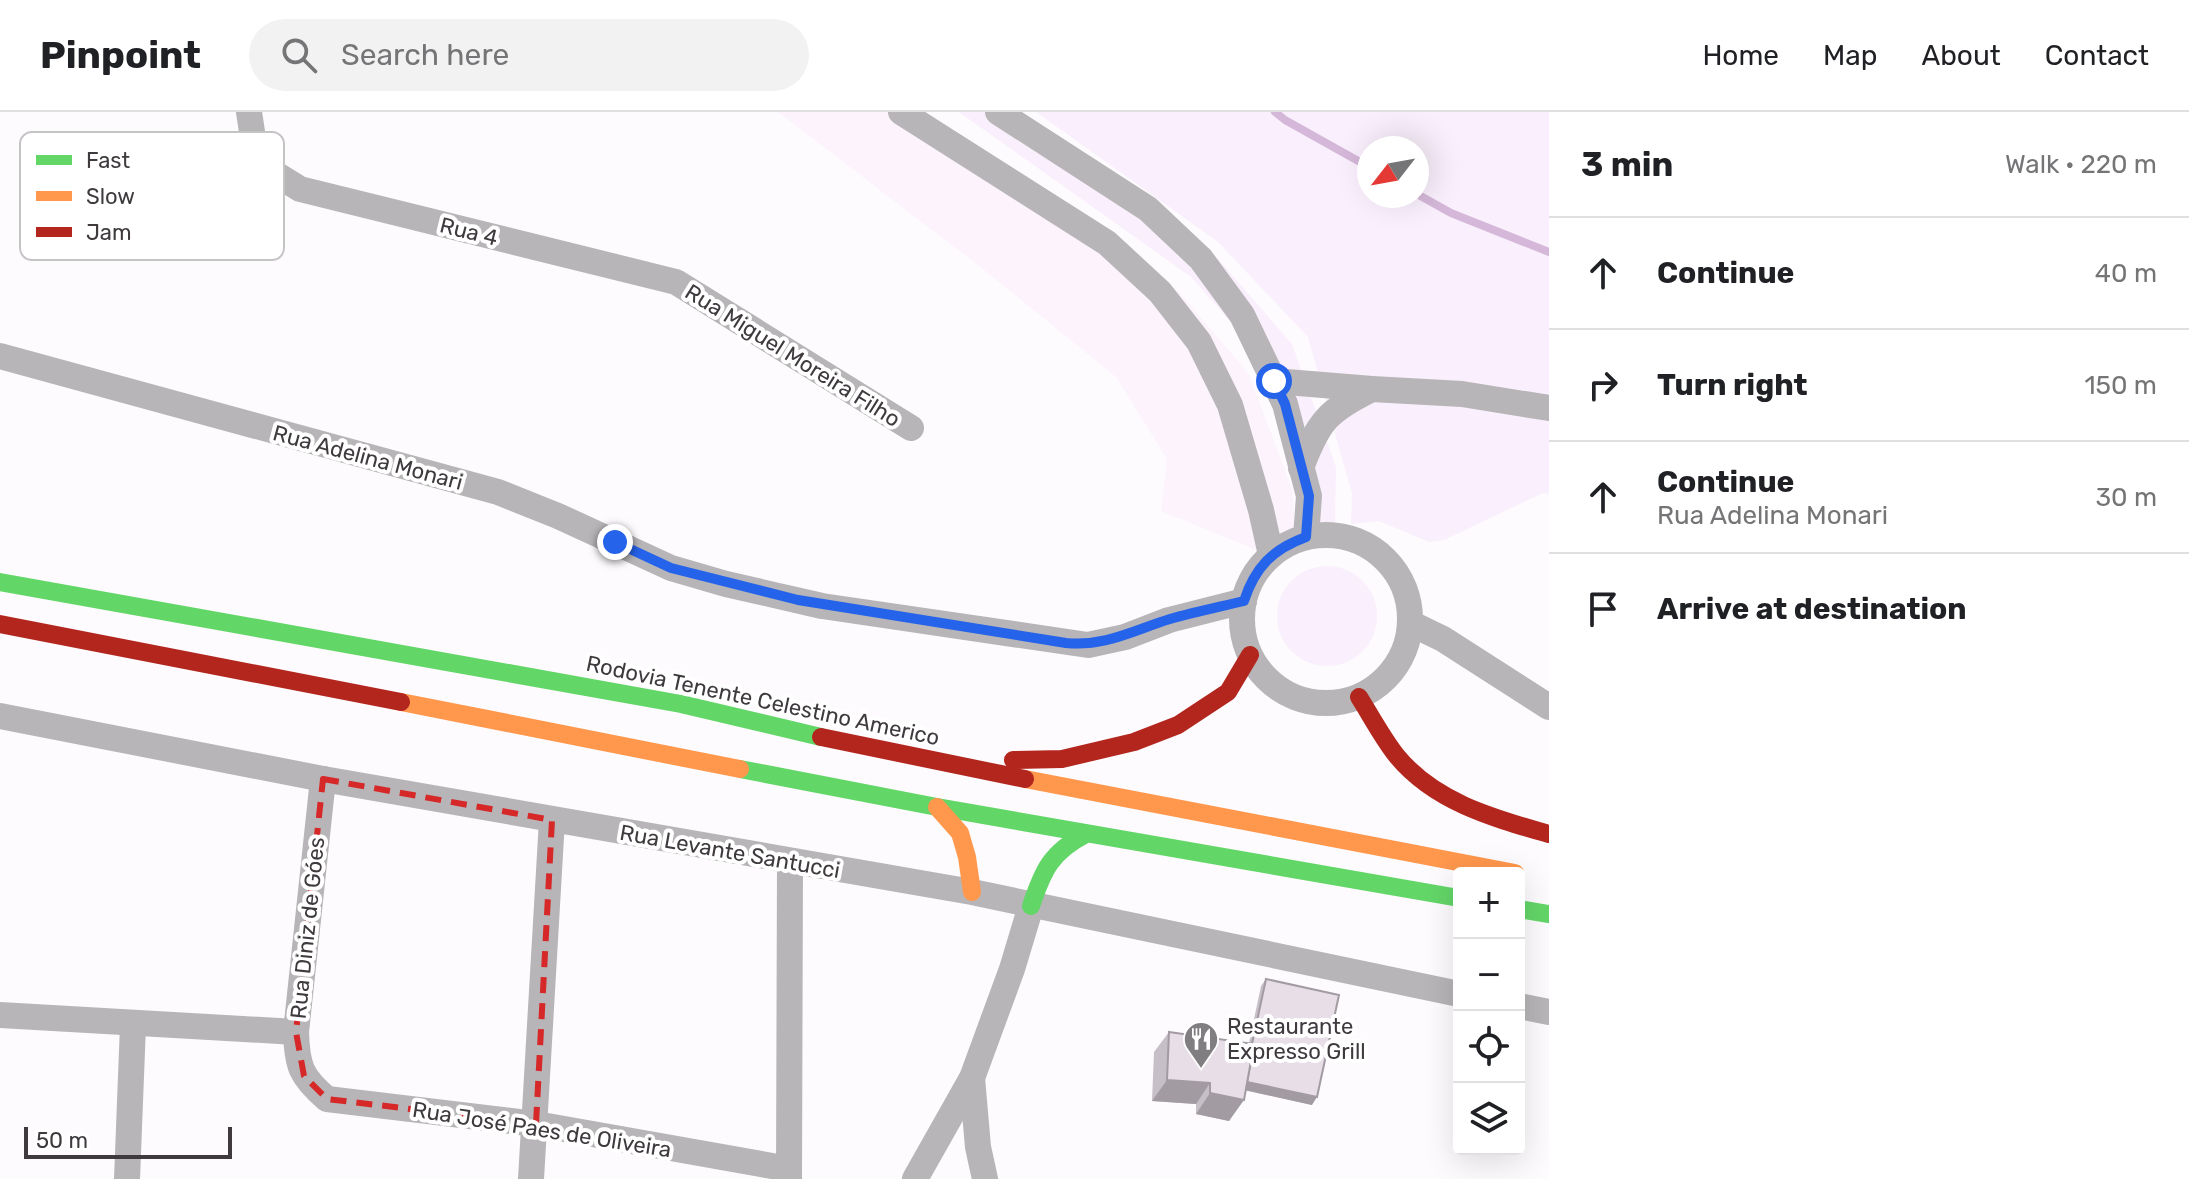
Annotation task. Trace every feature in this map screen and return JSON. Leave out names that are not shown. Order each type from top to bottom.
[{"type":"highway","name":"Rodovia Tenente Celestino Americo","points":[[0,582],[681,704],[935,762],[1486,867]]},
{"type":"highway","points":[[0,624],[937,807],[1453,897]]},
{"type":"highway","points":[[935,762],[1062,759],[1134,742],[1178,725],[1228,692],[1250,655]]},
{"type":"highway","points":[[1359,697],[1397,756],[1417,776],[1453,802],[1549,834]]},
{"type":"highway","points":[[937,807],[960,833],[972,892]]},
{"type":"highway","points":[[1031,906],[1044,866],[1054,853],[1086,834]]},
{"type":"highway","points":[[1525,910],[1549,914]]},
{"type":"street","name":"Rua 4","points":[[249,112],[252,132]]},
{"type":"street","points":[[901,112],[1107,243],[1160,292],[1199,342],[1230,405],[1271,555]]},
{"type":"street","points":[[998,112],[1148,209],[1201,259],[1242,315],[1285,404],[1309,496],[1306,537]]},
{"type":"street","name":"Rua 4","points":[[284,179],[300,189],[676,282]]},
{"type":"street","name":"Rua Miguel Moreira Filho","points":[[676,282],[911,428]]},
{"type":"street","name":"Rua Adelina Monari","points":[[0,356],[498,492],[671,568],[822,606],[1088,645],[1244,601]]},
{"type":"street","points":[[1274,381],[1462,394],[1549,408]]},
{"type":"street","points":[[1301,468],[1314,435],[1325,418],[1372,389]]},
{"type":"street","points":[[1331,535],[1355,540],[1376,552],[1394,569],[1406,594],[1410,623],[1404,650],[1386,678],[1359,697],[1334,703],[1308,701],[1285,692],[1265,676],[1250,655],[1243,629],[1244,601],[1254,576],[1271,555],[1306,537],[1331,535]]},
{"type":"street","points":[[1410,623],[1443,639],[1549,707]]},
{"type":"street","name":"Rua Levante Santucci","points":[[0,716],[323,779],[972,892],[1453,993]]},
{"type":"street","name":"Rua Diniz de Góes","points":[[304,1076],[297,1059],[296,1032],[323,779]]},
{"type":"street","points":[[531,1179],[552,820]]},
{"type":"street","points":[[789,1174],[790,862]]},
{"type":"street","points":[[915,1179],[972,1078],[1012,969],[1031,906]]},
{"type":"street","points":[[1525,1007],[1549,1012]]},
{"type":"street","points":[[0,1015],[296,1032]]},
{"type":"street","points":[[127,1179],[133,1025]]},
{"type":"street","name":"Rua José Paes de Oliveira","points":[[304,1076],[327,1099],[536,1124],[789,1174]]},
{"type":"street","points":[[972,1078],[978,1147],[985,1179]]},
{"type":"highlighted area","points":[[323,779],[552,820],[536,1124],[327,1099],[304,1076],[296,1032]]},
{"type":"shaded area","points":[[778,112],[926,112],[1179,292],[1249,374],[1293,492],[1295,548],[1278,559],[1161,511],[1167,459],[1116,377],[983,269]]},
{"type":"shaded area","points":[[959,112],[1008,112],[1219,260],[1292,344],[1336,467],[1335,528],[1323,530],[1311,538],[1267,363],[1191,277]]},
{"type":"shaded area","points":[[1036,112],[1549,112],[1549,494],[1543,493],[1444,540],[1429,542],[1379,521],[1351,524],[1352,494],[1308,337],[1218,242]]},
{"type":"shaded area","points":[[1327,566],[1346,570],[1362,581],[1373,597],[1377,616],[1373,635],[1362,651],[1346,662],[1327,666],[1308,662],[1292,651],[1281,635],[1277,616],[1281,597],[1292,581],[1308,570]]},
{"type":"building","points":[[1266,979],[1339,995],[1317,1097],[1247,1082]]},
{"type":"building","points":[[1169,1032],[1254,1044],[1244,1100],[1210,1093],[1210,1083],[1167,1080]]},
{"type":"waterway","points":[[1275,112],[1357,160]]},
{"type":"waterway","points":[[1429,201],[1451,213],[1549,252]]},
{"type":"traffic: fast","points":[[0,582],[681,704],[821,737]]},
{"type":"traffic: fast","points":[[740,769],[937,807],[1453,897]]},
{"type":"traffic: fast","points":[[1031,906],[1040,882],[1056,855],[1086,834]]},
{"type":"traffic: fast","points":[[1525,910],[1549,914]]},
{"type":"traffic: slow","points":[[401,702],[740,769]]},
{"type":"traffic: slow","points":[[1025,779],[1484,867]]},
{"type":"traffic: slow","points":[[937,807],[960,833],[972,892]]},
{"type":"traffic: jam","points":[[0,624],[401,702]]},
{"type":"traffic: jam","points":[[1013,760],[1062,759],[1134,742],[1178,725],[1228,692],[1250,655]]},
{"type":"traffic: jam","points":[[1359,697],[1396,755],[1428,785],[1466,806],[1549,834]]},
{"type":"traffic: jam","points":[[821,737],[1025,779]]},
{"type":"place","name":"Restaurante Expresso Grill","points":[[1201,1070]]},
{"type":"route","points":[[615,542],[671,568],[822,606],[1045,641],[1088,645],[1125,637],[1169,620],[1244,601],[1249,584],[1271,555],[1306,537],[1309,496],[1285,404],[1274,381]]}]
